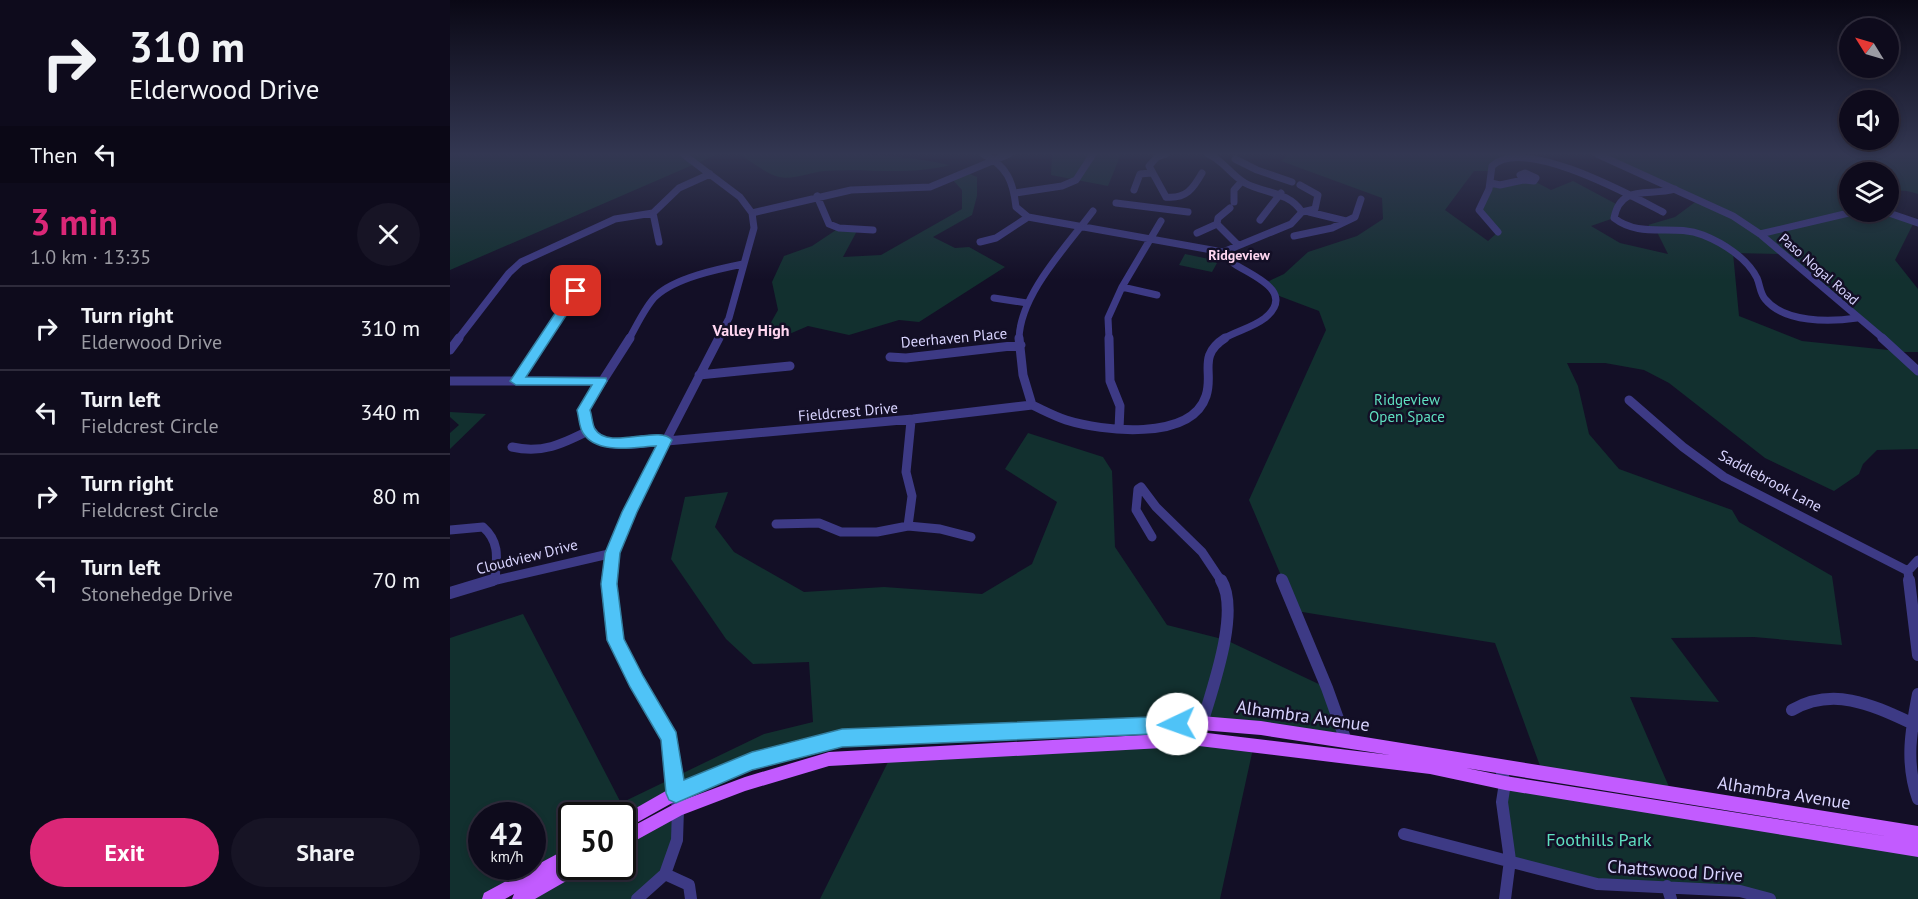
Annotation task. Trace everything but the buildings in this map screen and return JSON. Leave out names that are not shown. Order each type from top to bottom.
[{"type":"main road","name":"Alhambra Avenue","points":[[636,816],[676,793],[752,761],[842,738],[1201,723],[1261,728],[1346,741],[1918,834]]},
{"type":"main road","name":"Alhambra Avenue","points":[[636,833],[678,809],[745,784],[829,759],[1199,739],[1430,767],[1505,783],[1918,849]]},
{"type":"main road","points":[[490,899],[558,861]]},
{"type":"main road","points":[[520,899],[558,878]]},
{"type":"street","points":[[450,350],[509,273],[521,262],[615,219],[653,213],[671,196]]},
{"type":"street","points":[[637,899],[665,874],[677,840],[678,809],[670,738],[636,681],[616,640],[609,584],[612,553],[629,512],[729,318],[754,228],[752,213],[739,196]]},
{"type":"street","points":[[752,213],[817,196],[829,224],[839,228],[873,230]]},
{"type":"street","points":[[1015,196],[1016,207],[1028,217],[1223,252],[1287,225],[1306,212],[1315,209],[1318,196]]},
{"type":"street","points":[[1161,209],[1166,197],[1178,199],[1185,196]]},
{"type":"street","points":[[1217,224],[1218,218],[1232,205],[1233,196]]},
{"type":"street","points":[[1260,219],[1279,196]]},
{"type":"street","points":[[1286,196],[1306,212],[1346,221]]},
{"type":"street","points":[[1488,196],[1479,210],[1498,232]]},
{"type":"street","points":[[1628,196],[1618,205],[1614,213],[1614,218],[1620,224],[1633,230],[1694,232],[1717,242],[1755,274],[1762,296],[1771,305],[1795,317],[1829,322],[1857,318]]},
{"type":"street","points":[[1631,196],[1663,212]]},
{"type":"street","name":"Paso Nogal Road","points":[[1690,196],[1733,216],[1760,234],[1899,352],[1918,371]]},
{"type":"street","points":[[1294,236],[1332,228],[1355,217],[1361,199]]},
{"type":"street","points":[[1116,203],[1188,212]]},
{"type":"street","points":[[1093,211],[1027,303],[1020,323],[1022,380],[1032,405],[1069,421],[1119,429],[1161,428],[1192,417],[1206,398],[1206,360],[1217,343],[1227,335],[1262,321],[1273,305],[1274,294],[1267,282],[1233,263],[1223,252]]},
{"type":"street","points":[[653,213],[659,242]]},
{"type":"street","points":[[1760,234],[1839,215]]},
{"type":"street","points":[[1899,216],[1918,223]]},
{"type":"street","points":[[980,242],[996,238],[1028,217]]},
{"type":"street","points":[[1119,429],[1120,406],[1110,381],[1108,318],[1122,287],[1161,221]]},
{"type":"street","points":[[1197,233],[1217,224]]},
{"type":"street","points":[[1217,224],[1238,245]]},
{"type":"street","points":[[1287,225],[1305,233]]},
{"type":"street","points":[[512,447],[527,452],[544,451],[588,431],[584,410],[601,381],[638,329],[656,296],[687,279],[716,269],[743,264]]},
{"type":"street","points":[[1122,287],[1157,294]]},
{"type":"street","points":[[516,381],[576,291]]},
{"type":"street","points":[[994,298],[1027,303]]},
{"type":"street","name":"Deerhaven Place","points":[[890,357],[906,358],[1021,345]]},
{"type":"street","points":[[699,375],[790,366]]},
{"type":"street","points":[[450,381],[601,381]]},
{"type":"street","name":"Saddlebrook Lane","points":[[1629,400],[1683,447],[1724,477],[1908,571]]},
{"type":"street","name":"Fieldcrest Drive","points":[[588,431],[598,439],[617,443],[911,421],[1032,405]]},
{"type":"street","points":[[908,526],[912,496],[906,472],[911,421]]},
{"type":"street","points":[[1152,537],[1136,510],[1138,489],[1141,487],[1156,507],[1202,552],[1227,590],[1226,640],[1201,723],[1199,739]]},
{"type":"street","points":[[776,524],[819,523],[841,532],[877,532],[908,526],[940,529],[971,537]]},
{"type":"street","points":[[450,530],[483,527],[493,534],[497,543],[495,579]]},
{"type":"street","name":"Cloudview Drive","points":[[450,594],[495,579],[612,553]]},
{"type":"street","points":[[1918,560],[1908,571],[1918,655]]},
{"type":"street","points":[[1281,578],[1346,741]]},
{"type":"street","points":[[1918,694],[1915,725],[1908,758],[1911,784],[1918,799]]},
{"type":"street","points":[[1792,710],[1805,700],[1840,699],[1872,706],[1915,725]]},
{"type":"street","points":[[1500,766],[1505,783],[1502,802],[1510,860],[1505,899]]},
{"type":"street","name":"Chattswood Drive","points":[[1404,834],[1597,884],[1669,892],[1740,891],[1770,899]]},
{"type":"street","points":[[665,874],[688,885],[691,899]]},
{"type":"green space","points":[[450,196],[621,196],[450,270]]},
{"type":"green space","points":[[962,196],[977,196],[972,215],[933,237],[955,248],[969,247],[1005,267],[919,322],[899,320],[849,335],[808,326],[773,341],[764,335],[778,310],[772,282],[784,256],[812,246],[839,228],[858,229],[843,257],[881,255],[962,209]]},
{"type":"green space","name":"Ridgeview Open Space","points":[[1376,196],[1455,196],[1445,210],[1488,241],[1498,232],[1479,210],[1485,196],[1601,196],[1618,205],[1614,218],[1591,226],[1620,243],[1668,254],[1657,232],[1648,225],[1675,217],[1698,200],[1689,196],[1839,196],[1839,222],[1899,222],[1899,217],[1914,222],[1895,260],[1918,289],[1918,352],[1901,352],[1918,371],[1918,449],[1877,450],[1863,464],[1859,474],[1834,491],[1765,458],[1669,383],[1644,370],[1605,363],[1567,363],[1578,386],[1589,434],[1619,469],[1732,510],[1739,522],[1832,576],[1842,645],[1754,637],[1671,638],[1719,702],[1630,697],[1673,796],[1543,774],[1495,643],[1296,611],[1249,500],[1326,330],[1319,311],[1274,294],[1267,282],[1284,274],[1308,252],[1357,236],[1383,219],[1382,198]],"holes":[[[1733,253],[1784,254],[1898,351],[1802,341],[1739,316]]]},
{"type":"green space","points":[[1185,254],[1214,260],[1217,263],[1212,272],[1179,265]]},
{"type":"green space","points":[[450,412],[486,414],[450,449],[450,433],[459,425],[450,417]]},
{"type":"green space","points":[[1028,433],[1103,457],[1112,471],[1115,547],[1167,625],[1226,640],[1327,688],[1346,741],[1261,728],[842,738],[752,761],[636,810],[636,802],[623,802],[764,734],[813,722],[809,662],[753,664],[726,639],[671,559],[685,497],[728,492],[715,527],[734,552],[804,592],[884,587],[982,594],[1032,564],[1057,502],[1005,469]]},
{"type":"green space","points":[[523,614],[620,802],[558,802],[558,860],[546,867],[546,802],[468,802],[468,880],[523,880],[490,899],[450,899],[450,638]]},
{"type":"green space","points":[[1254,744],[1220,899],[820,899],[891,756]]},
{"type":"green space","name":"Foothills Park","points":[[1505,783],[1918,849],[1918,899],[1770,899],[1597,884],[1510,860]]},
{"type":"green space","points":[[678,809],[665,874],[637,899],[520,899],[558,878],[558,880],[636,880],[636,833]]},
{"type":"district","name":"Ridgeview","points":[[1239,255]]},
{"type":"district","name":"Valley High","points":[[751,330]]},
{"type":"route","points":[[576,291],[516,381],[601,381],[584,410],[588,431],[598,439],[617,443],[665,440],[629,512],[612,553],[609,584],[610,610],[616,640],[636,681],[670,738],[676,793],[752,761],[842,738],[1177,724]]}]
